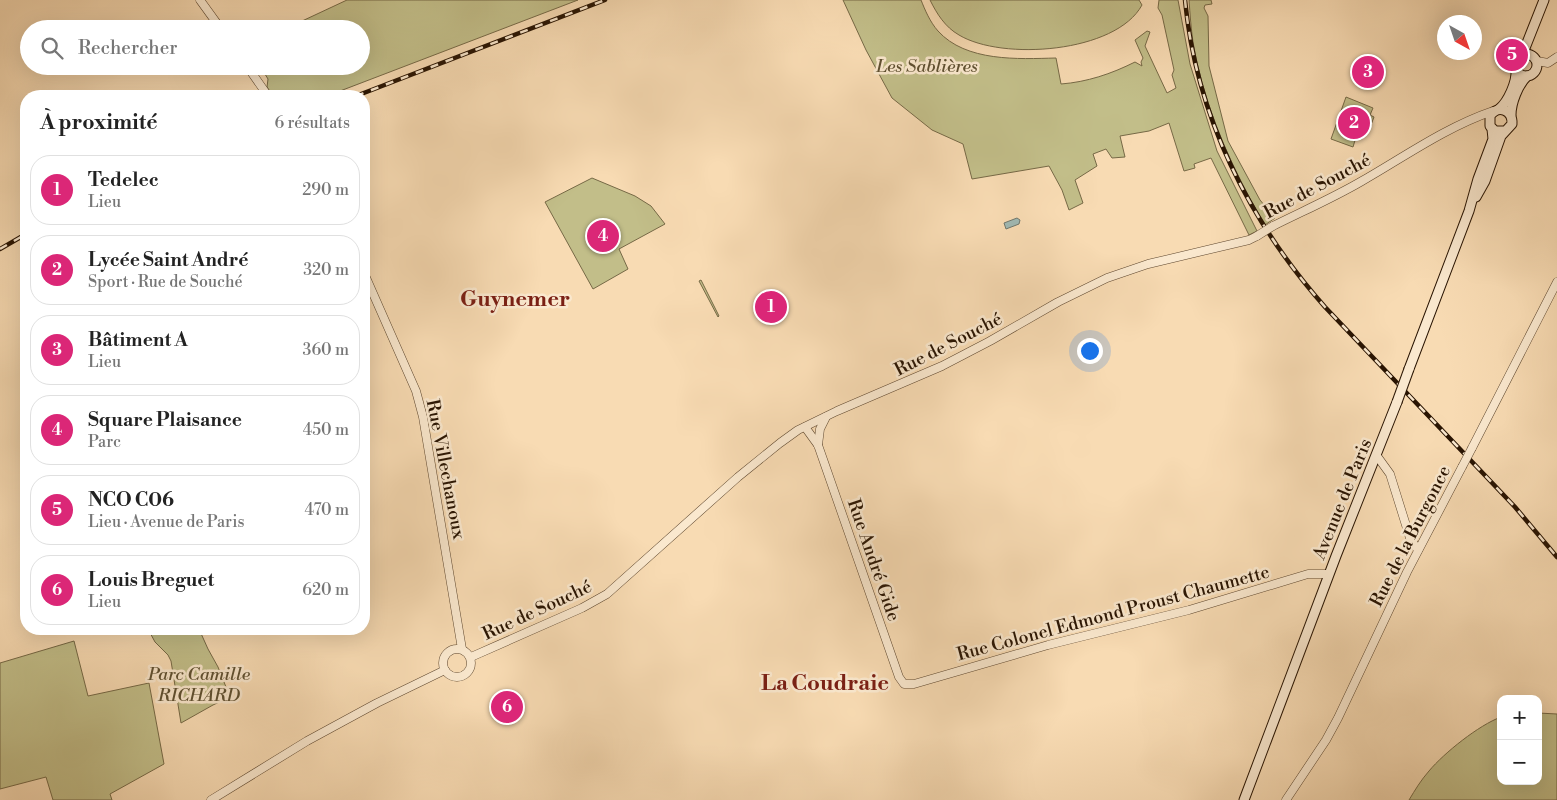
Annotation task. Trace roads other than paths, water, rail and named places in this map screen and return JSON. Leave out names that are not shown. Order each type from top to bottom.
[{"type":"main road","points":[[1525,55],[1525,48],[1544,0]]},
{"type":"main road","points":[[1525,55],[1537,62],[1536,72],[1527,76],[1521,82],[1512,107],[1512,124],[1505,131],[1499,132],[1490,126],[1489,118],[1504,104],[1515,79],[1515,63],[1525,55],[1548,0]]},
{"type":"main road","points":[[1516,70],[1521,75],[1527,76]]},
{"type":"main road","points":[[1496,110],[1505,110],[1511,115]]},
{"type":"main road","name":"Avenue de Paris","points":[[1244,800],[1469,211],[1478,178],[1493,139],[1490,126]]},
{"type":"main road","name":"Avenue de Paris","points":[[1469,211],[1485,181],[1501,136],[1505,131]]},
{"type":"street","points":[[200,0],[214,20]]},
{"type":"street","points":[[1537,62],[1548,63],[1557,56]]},
{"type":"street","points":[[253,75],[264,90]]},
{"type":"street","name":"Rue de Souché","points":[[470,657],[582,608],[607,594],[749,468],[787,438],[805,427],[942,366],[1058,302],[1107,278],[1148,264],[1249,240],[1273,226],[1335,196],[1400,158],[1474,119],[1496,110]]},
{"type":"street","points":[[1474,119],[1490,126]]},
{"type":"street","name":"Rue de la Burgonce","points":[[1286,800],[1334,725],[1418,550],[1557,282]]},
{"type":"street","name":"Rue Villechanoux","points":[[370,286],[416,390],[423,417],[462,650]]},
{"type":"street","points":[[818,445],[820,429],[826,417]]},
{"type":"street","name":"Rue André Gide","points":[[805,427],[818,445],[899,677],[904,684]]},
{"type":"street","points":[[1376,456],[1390,474],[1410,538],[1418,550]]},
{"type":"street","name":"Rue Colonel Edmond Proust Chaumette","points":[[904,684],[914,684],[1048,645],[1189,610],[1308,574],[1329,574]]},
{"type":"street","points":[[455,649],[462,650],[470,657],[472,665],[469,672],[464,676],[453,677],[445,670],[443,662],[448,652],[455,649]]},
{"type":"street","points":[[211,800],[307,740],[445,670]]},
{"type":"water","points":[[1017,218],[1020,220],[1019,224],[1006,229],[1004,223]]},
{"type":"railway","points":[[370,91],[605,0]]},
{"type":"railway","points":[[1185,0],[1191,43],[1201,85],[1214,125],[1250,203],[1273,239],[1325,307],[1515,507],[1557,557]]},
{"type":"railway","points":[[0,249],[20,237]]},
{"type":"place","name":"NCO C06","points":[[1512,55]]},
{"type":"place","name":"Bâtiment A","points":[[1368,72]]},
{"type":"place","name":"Lycée Saint André","points":[[1354,123]]},
{"type":"place","name":"Square Plaisance","points":[[603,236]]},
{"type":"place","name":"Tedelec","points":[[771,307]]},
{"type":"place","name":"Louis Breguet","points":[[507,707]]},
{"type":"district","name":"Guynemer","points":[[515,298]]},
{"type":"district","name":"La Coudraie","points":[[825,682]]},
{"type":"park label","name":"Les Sablières","points":[[927,66]]},
{"type":"park label","name":"Parc Camille RICHARD","points":[[199,684]]}]
